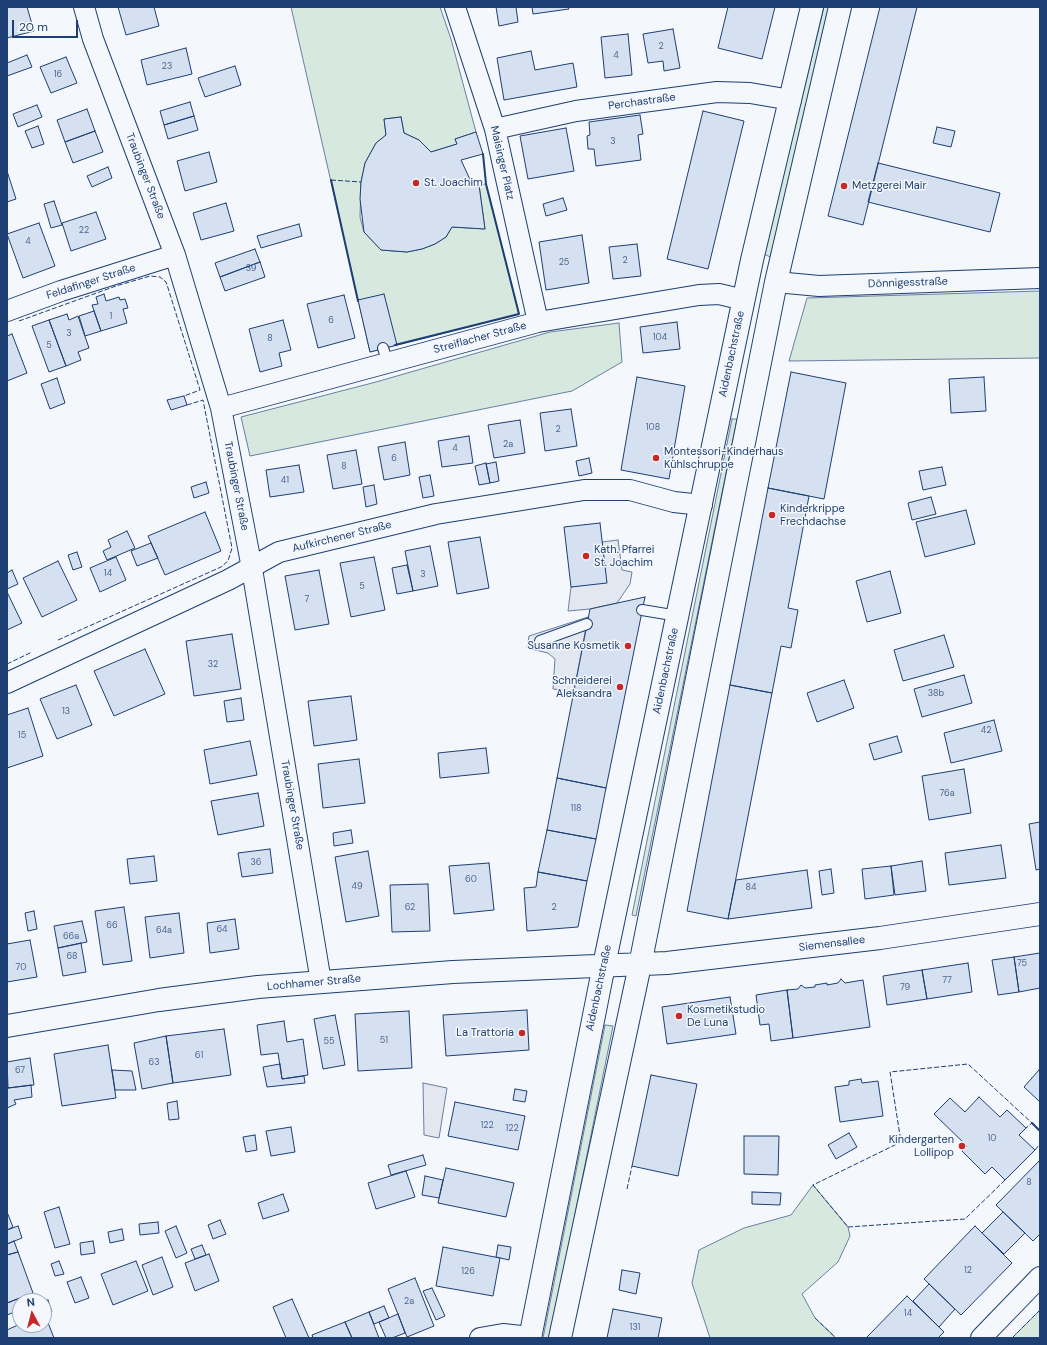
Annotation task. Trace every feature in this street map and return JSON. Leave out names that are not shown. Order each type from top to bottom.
[{"type":"main road","name":"Aidenbachstraße","points":[[560,1338],[678,616],[744,300],[812,7]]},
{"type":"main road","name":"Aidenbachstraße","points":[[530,1337],[622,965],[776,282],[840,7]]},
{"type":"main road","name":"Siemensallee","points":[[622,965],[880,938],[1040,914]]},
{"type":"main road","name":"Lochhamer Straße","points":[[7,1026],[159,1000],[258,987],[453,972],[622,965]]},
{"type":"street","name":"Traubinger Straße","points":[[84,7],[93,39],[175,255],[221,408],[252,568],[321,982]]},
{"type":"street","name":"Maisinger Platz","points":[[455,7],[495,129],[538,322]]},
{"type":"street","name":"Perchastraße","points":[[495,129],[576,111],[717,92],[750,92],[791,100]]},
{"type":"street","name":"Feldafinger Straße","points":[[7,311],[62,291],[175,255]]},
{"type":"street","name":"Dönnigesstraße","points":[[776,282],[819,286],[1040,278]]},
{"type":"street","name":"Streiflacher Straße","points":[[221,408],[386,356],[538,322],[699,295],[719,294],[744,300]]},
{"type":"street","name":"Aufkirchener Straße","points":[[7,683],[252,568],[279,552],[436,514],[584,490],[630,490],[674,502],[702,505]]},
{"type":"street","points":[[981,1338],[1040,1277]]},
{"type":"street","points":[[480,1338],[503,1334],[530,1337]]},
{"type":"lane","points":[[642,610],[678,616]]},
{"type":"lane","points":[[540,640],[587,624]]},
{"type":"shaded area","points":[[291,7],[440,7],[451,39],[476,132],[455,139],[457,144],[431,152],[419,140],[404,133],[401,117],[384,119],[386,135],[376,143],[365,163],[361,182],[360,217],[364,232],[381,250],[407,252],[422,249],[435,244],[446,237],[452,227],[485,229],[479,185],[486,184],[519,314],[370,352]]},
{"type":"shaded area","points":[[824,7],[831,7],[780,224],[770,257],[764,254]]},
{"type":"shaded area","points":[[1040,291],[1040,358],[789,361],[807,298]]},
{"type":"shaded area","points":[[619,323],[622,362],[572,391],[250,456],[241,417],[376,382],[550,332]]},
{"type":"shaded area","points":[[732,419],[737,419],[636,916],[632,915]]},
{"type":"shaded area","points":[[618,540],[622,570],[632,572],[630,584],[617,603],[590,609],[568,611],[571,587],[606,582],[602,542]]},
{"type":"shaded area","points":[[588,617],[574,691],[553,689],[555,659],[548,653],[527,648],[529,636]]},
{"type":"shaded area","points":[[605,1025],[613,1026],[550,1338],[543,1338]]},
{"type":"shaded area","points":[[423,1083],[447,1088],[439,1138],[424,1135]]},
{"type":"shaded area","points":[[813,1185],[848,1227],[850,1236],[838,1262],[802,1294],[815,1318],[836,1338],[710,1338],[692,1283],[699,1250],[744,1228],[791,1215]]},
{"type":"shaded area","points":[[1040,1310],[1040,1338],[1012,1338]]},
{"type":"building","points":[[7,7],[27,7],[34,31],[7,38]]},
{"type":"building","points":[[118,7],[154,7],[159,26],[126,35]]},
{"type":"building","points":[[496,7],[516,7],[518,22],[499,26]]},
{"type":"building","points":[[532,7],[568,7],[569,9],[533,14]]},
{"type":"building","points":[[728,7],[775,7],[762,59],[718,48]]},
{"type":"building","points":[[880,7],[917,7],[863,225],[828,216]]},
{"type":"building","points":[[673,29],[680,68],[664,71],[663,61],[648,63],[643,34]]},
{"type":"building","points":[[628,34],[632,75],[605,78],[601,37]]},
{"type":"building","points":[[186,48],[192,74],[147,85],[141,60]]},
{"type":"building","points":[[531,51],[535,70],[573,63],[577,87],[504,100],[497,58]]},
{"type":"building","points":[[27,55],[32,67],[7,76],[7,63]]},
{"type":"building","points":[[66,57],[77,83],[51,93],[40,67]]},
{"type":"building","points":[[235,66],[241,85],[205,97],[198,78]]},
{"type":"building","points":[[190,102],[194,116],[164,125],[160,111]]},
{"type":"building","points":[[37,105],[42,117],[18,127],[13,114]]},
{"type":"building","points":[[87,109],[95,131],[65,142],[57,120]]},
{"type":"building","points":[[703,111],[744,121],[708,269],[667,259]]},
{"type":"building","points":[[640,115],[643,134],[638,135],[641,160],[596,166],[594,149],[588,149],[587,136],[590,135],[589,122]]},
{"type":"building","points":[[194,116],[198,130],[168,139],[164,125]]},
{"type":"building","name":"St. Joachim","points":[[401,117],[404,133],[419,140],[431,152],[457,144],[455,139],[476,132],[483,154],[461,160],[473,186],[479,185],[485,229],[452,227],[446,237],[435,244],[422,249],[407,252],[381,250],[364,232],[360,199],[361,182],[365,163],[376,143],[386,135],[384,119]]},
{"type":"building","points":[[38,126],[44,144],[32,148],[25,131]]},
{"type":"building","points":[[937,127],[955,131],[951,147],[933,143]]},
{"type":"building","points":[[566,128],[574,171],[528,179],[520,136]]},
{"type":"building","points":[[95,131],[103,152],[73,163],[65,142]]},
{"type":"building","points":[[209,152],[217,182],[185,191],[177,161]]},
{"type":"building","points":[[878,163],[1000,193],[990,232],[868,202]]},
{"type":"building","points":[[108,167],[112,178],[92,187],[87,176]]},
{"type":"building","points":[[7,171],[16,199],[7,202]]},
{"type":"building","points":[[563,198],[567,210],[546,216],[543,204]]},
{"type":"building","points":[[54,201],[62,225],[51,228],[44,204]]},
{"type":"building","points":[[226,203],[234,231],[201,240],[193,213]]},
{"type":"building","points":[[96,212],[106,239],[71,251],[62,223]]},
{"type":"building","points":[[39,223],[55,266],[23,278],[7,234]]},
{"type":"building","points":[[299,224],[302,236],[261,248],[257,236]]},
{"type":"building","points":[[582,235],[589,283],[546,290],[539,242]]},
{"type":"building","points":[[637,244],[641,276],[613,279],[609,247]]},
{"type":"building","points":[[255,249],[260,262],[220,277],[215,263]]},
{"type":"building","points":[[260,262],[265,277],[225,291],[220,277]]},
{"type":"building","points":[[104,294],[106,301],[119,297],[120,300],[125,299],[128,308],[123,309],[127,323],[101,331],[92,305],[98,304],[96,297]]},
{"type":"building","points":[[384,294],[397,345],[370,352],[358,300]]},
{"type":"building","points":[[344,295],[355,338],[318,348],[307,304]]},
{"type":"building","points":[[94,311],[101,331],[85,336],[79,316]]},
{"type":"building","points":[[67,314],[69,320],[78,316],[89,348],[78,352],[81,360],[66,366],[49,320]]},
{"type":"building","points":[[49,320],[66,366],[49,372],[32,326]]},
{"type":"building","points":[[283,320],[291,350],[279,353],[282,366],[260,372],[249,329]]},
{"type":"building","points":[[677,322],[680,349],[643,353],[640,327]]},
{"type":"building","points":[[12,334],[27,373],[7,381],[7,336]]},
{"type":"building","points":[[791,372],[846,383],[824,499],[768,488]]},
{"type":"building","points":[[637,377],[685,386],[669,479],[621,470]]},
{"type":"building","points":[[984,377],[986,411],[951,413],[949,379]]},
{"type":"building","points":[[57,378],[65,403],[50,409],[41,384]]},
{"type":"building","points":[[184,396],[187,405],[171,410],[167,400]]},
{"type":"building","points":[[571,409],[577,446],[545,451],[540,413]]},
{"type":"building","points":[[520,420],[525,453],[494,458],[488,425]]},
{"type":"building","points":[[469,436],[473,463],[442,467],[438,441]]},
{"type":"building","points":[[405,442],[410,475],[384,480],[378,447]]},
{"type":"building","points":[[356,450],[362,484],[333,489],[327,455]]},
{"type":"building","points":[[589,458],[592,473],[579,476],[576,461]]},
{"type":"building","points":[[496,462],[499,481],[490,483],[486,464]]},
{"type":"building","points":[[486,463],[490,483],[479,485],[475,466]]},
{"type":"building","points":[[299,465],[304,492],[270,497],[266,470]]},
{"type":"building","points":[[942,467],[946,485],[923,490],[919,471]]},
{"type":"building","points":[[430,475],[434,496],[423,498],[419,477]]},
{"type":"building","points":[[206,482],[209,493],[194,498],[191,487]]},
{"type":"building","points":[[374,485],[377,504],[366,507],[363,487]]},
{"type":"building","points":[[768,488],[809,496],[788,608],[798,610],[791,648],[781,646],[772,693],[730,685]]},
{"type":"building","points":[[931,497],[936,514],[912,520],[908,503]]},
{"type":"building","points":[[966,510],[975,544],[925,557],[916,522]]},
{"type":"building","points":[[205,512],[221,551],[165,575],[148,536]]},
{"type":"building","points":[[600,523],[607,583],[571,587],[564,527]]},
{"type":"building","points":[[127,531],[135,548],[107,560],[103,551],[111,547],[108,540]]},
{"type":"building","points":[[480,537],[489,588],[457,594],[448,542]]},
{"type":"building","points":[[151,543],[158,558],[137,566],[131,551]]},
{"type":"building","points":[[430,546],[438,586],[413,591],[405,551]]},
{"type":"building","points":[[77,552],[82,567],[73,570],[68,555]]},
{"type":"building","points":[[116,557],[126,580],[100,592],[90,568]]},
{"type":"building","points":[[374,557],[385,610],[351,617],[340,563]]},
{"type":"building","points":[[58,561],[77,600],[42,617],[23,578]]},
{"type":"building","points":[[407,565],[413,591],[397,594],[392,568]]},
{"type":"building","points":[[12,570],[18,584],[7,589],[7,573]]},
{"type":"building","points":[[319,570],[329,624],[295,630],[285,576]]},
{"type":"building","points":[[890,571],[901,613],[867,622],[856,581]]},
{"type":"building","points":[[7,592],[22,623],[7,630]]},
{"type":"building","points":[[645,597],[606,788],[557,778],[590,609]]},
{"type":"building","points":[[232,634],[241,689],[194,696],[186,641]]},
{"type":"building","points":[[944,635],[954,667],[903,681],[894,650]]},
{"type":"building","points":[[145,649],[165,694],[114,716],[94,671]]},
{"type":"building","points":[[964,675],[972,703],[922,717],[914,689]]},
{"type":"building","points":[[844,680],[854,708],[817,722],[807,693]]},
{"type":"building","points":[[76,685],[92,725],[57,739],[40,699]]},
{"type":"building","points":[[730,685],[772,693],[728,919],[687,911]]},
{"type":"building","points":[[351,696],[357,740],[314,746],[308,701]]},
{"type":"building","points":[[241,698],[244,720],[227,722],[224,701]]},
{"type":"building","points":[[28,708],[43,756],[7,768],[7,715]]},
{"type":"building","points":[[994,720],[1002,751],[951,763],[944,733]]},
{"type":"building","points":[[897,736],[902,752],[874,760],[869,744]]},
{"type":"building","points":[[250,741],[257,775],[210,784],[204,750]]},
{"type":"building","points":[[486,748],[489,773],[440,778],[438,753]]},
{"type":"building","points":[[359,759],[365,803],[323,808],[318,764]]},
{"type":"building","points":[[964,769],[971,813],[929,820],[922,776]]},
{"type":"building","points":[[557,778],[606,788],[596,839],[547,830]]},
{"type":"building","points":[[258,793],[264,826],[218,835],[211,801]]},
{"type":"building","points":[[1040,822],[1040,869],[1036,870],[1029,824]]},
{"type":"building","points":[[351,830],[353,843],[334,846],[333,833]]},
{"type":"building","points":[[547,830],[596,839],[587,881],[538,872]]},
{"type":"building","points":[[1001,845],[1006,878],[949,885],[945,853]]},
{"type":"building","points":[[270,849],[273,873],[242,877],[238,853]]},
{"type":"building","points":[[368,851],[379,916],[346,922],[335,857]]},
{"type":"building","points":[[154,856],[157,881],[130,884],[127,859]]},
{"type":"building","points":[[922,861],[926,891],[895,895],[891,866]]},
{"type":"building","points":[[489,863],[494,910],[454,914],[449,866]]},
{"type":"building","points":[[891,866],[894,895],[865,899],[862,869]]},
{"type":"building","points":[[831,869],[834,893],[822,895],[819,871]]},
{"type":"building","points":[[807,870],[812,908],[728,919],[736,880]]},
{"type":"building","points":[[538,872],[587,881],[578,927],[527,931],[524,888],[536,887]]},
{"type":"building","points":[[428,884],[430,931],[392,932],[390,885]]},
{"type":"building","points":[[124,907],[132,961],[103,965],[95,911]]},
{"type":"building","points":[[34,911],[37,929],[28,931],[25,913]]},
{"type":"building","points":[[179,913],[184,953],[150,958],[145,917]]},
{"type":"building","points":[[235,919],[239,949],[210,953],[207,923]]},
{"type":"building","points":[[82,921],[87,942],[58,948],[54,926]]},
{"type":"building","points":[[30,940],[37,977],[7,982],[7,944]]},
{"type":"building","points":[[81,943],[86,972],[63,976],[58,948]]},
{"type":"building","points":[[1040,953],[1040,988],[1019,992],[1014,957]]},
{"type":"building","points":[[1014,957],[1019,992],[998,995],[992,960]]},
{"type":"building","points":[[968,963],[972,992],[927,999],[922,970]]},
{"type":"building","points":[[922,970],[927,999],[887,1005],[883,976]]},
{"type":"building","points":[[841,979],[845,983],[863,980],[870,1027],[793,1038],[787,990],[798,989],[801,985],[805,988],[815,987],[815,985],[827,983],[827,985],[838,983]]},
{"type":"building","points":[[787,990],[793,1038],[771,1041],[769,1024],[760,1025],[756,995]]},
{"type":"building","points":[[730,997],[736,1034],[667,1044],[662,1007]]},
{"type":"building","points":[[527,1010],[529,1050],[446,1056],[443,1015]]},
{"type":"building","points":[[409,1011],[412,1068],[358,1071],[355,1014]]},
{"type":"building","points":[[335,1015],[345,1065],[323,1069],[314,1019]]},
{"type":"building","points":[[284,1021],[287,1042],[303,1039],[308,1075],[282,1079],[278,1053],[261,1055],[257,1025]]},
{"type":"building","points":[[224,1029],[231,1075],[173,1083],[166,1036]]},
{"type":"building","points":[[166,1036],[173,1083],[142,1089],[134,1043]]},
{"type":"building","points":[[108,1045],[116,1098],[62,1106],[54,1054]]},
{"type":"building","points":[[30,1058],[34,1085],[8,1088],[7,1062]]},
{"type":"building","points":[[280,1064],[282,1079],[304,1076],[305,1083],[267,1087],[263,1067]]},
{"type":"building","points":[[112,1070],[132,1071],[136,1090],[115,1090]]},
{"type":"building","points":[[1039,1070],[1040,1071],[1040,1102],[1024,1087]]},
{"type":"building","points":[[651,1075],[697,1084],[678,1176],[632,1166]]},
{"type":"building","points":[[861,1079],[862,1083],[878,1081],[883,1116],[840,1122],[835,1087],[849,1085],[849,1081]]},
{"type":"building","points":[[31,1085],[32,1097],[14,1100],[16,1104],[7,1108],[7,1086],[8,1088]]},
{"type":"building","points":[[515,1089],[527,1091],[525,1102],[513,1100]]},
{"type":"building","points":[[979,1097],[1000,1117],[1007,1110],[1026,1128],[1019,1135],[1035,1150],[1005,1180],[992,1167],[985,1174],[962,1151],[967,1146],[934,1114],[950,1098],[965,1112]]},
{"type":"building","points":[[177,1101],[179,1119],[169,1120],[167,1103]]},
{"type":"building","points":[[455,1102],[525,1116],[518,1150],[448,1136]]},
{"type":"building","points":[[291,1127],[295,1152],[271,1156],[266,1131]]},
{"type":"building","points":[[849,1133],[857,1147],[836,1159],[828,1145]]},
{"type":"building","points":[[255,1135],[257,1150],[246,1152],[243,1137]]},
{"type":"building","points":[[744,1136],[779,1136],[778,1175],[744,1174]]},
{"type":"building","points":[[423,1155],[426,1165],[391,1175],[388,1165]]},
{"type":"building","points":[[1040,1160],[1040,1234],[1033,1241],[996,1205]]},
{"type":"building","points":[[446,1168],[514,1183],[506,1217],[438,1203]]},
{"type":"building","points":[[406,1171],[415,1197],[376,1209],[368,1183]]},
{"type":"building","points":[[425,1176],[443,1180],[439,1198],[422,1195]]},
{"type":"building","points":[[752,1192],[781,1193],[780,1205],[752,1204]]},
{"type":"building","points":[[283,1194],[289,1211],[263,1219],[258,1203]]},
{"type":"building","points":[[59,1207],[70,1244],[55,1248],[44,1212]]},
{"type":"building","points":[[7,1212],[13,1227],[7,1230]]},
{"type":"building","points":[[1003,1212],[1025,1233],[1004,1254],[982,1233]]},
{"type":"building","points":[[220,1220],[226,1234],[213,1239],[208,1225]]},
{"type":"building","points":[[158,1222],[159,1233],[140,1235],[139,1224]]},
{"type":"building","points":[[18,1226],[22,1238],[7,1244],[7,1230]]},
{"type":"building","points":[[176,1226],[187,1253],[176,1258],[165,1231]]},
{"type":"building","points":[[975,1226],[1012,1263],[961,1315],[924,1279]]},
{"type":"building","points":[[122,1229],[124,1240],[110,1243],[108,1232]]},
{"type":"building","points":[[14,1241],[18,1252],[7,1255],[7,1244]]},
{"type":"building","points":[[93,1241],[95,1253],[81,1255],[80,1243]]},
{"type":"building","points":[[202,1245],[206,1255],[195,1259],[191,1249]]},
{"type":"building","points":[[498,1245],[511,1247],[509,1260],[496,1257]]},
{"type":"building","points":[[443,1247],[500,1258],[493,1296],[436,1286]]},
{"type":"building","points":[[18,1252],[33,1293],[12,1293],[12,1301],[7,1303],[7,1255]]},
{"type":"building","points":[[209,1254],[219,1281],[195,1291],[185,1263]]},
{"type":"building","points":[[162,1257],[173,1287],[153,1295],[142,1265]]},
{"type":"building","points":[[59,1261],[64,1274],[55,1276],[51,1264]]},
{"type":"building","points":[[136,1261],[148,1291],[113,1305],[101,1274]]},
{"type":"building","points":[[622,1270],[640,1273],[636,1294],[619,1290]]},
{"type":"building","points":[[81,1277],[89,1298],[75,1303],[67,1282]]},
{"type":"building","points":[[415,1278],[434,1326],[407,1337],[388,1289]]},
{"type":"building","points":[[929,1284],[955,1309],[939,1327],[913,1301]]},
{"type":"building","points":[[432,1288],[445,1316],[436,1320],[423,1291]]},
{"type":"building","points":[[907,1296],[944,1332],[938,1338],[866,1338]]},
{"type":"building","points":[[292,1299],[309,1338],[286,1338],[273,1307]]},
{"type":"building","points":[[12,1301],[12,1313],[7,1315],[7,1303]]},
{"type":"building","points":[[384,1306],[389,1318],[374,1324],[369,1312]]},
{"type":"building","points":[[613,1309],[662,1318],[658,1338],[607,1338]]},
{"type":"building","points":[[369,1312],[379,1338],[352,1338],[345,1322]]},
{"type":"building","points":[[398,1314],[405,1333],[392,1338],[386,1338],[379,1322]]},
{"type":"building","points":[[345,1322],[352,1338],[313,1338],[312,1335]]},
{"type":"building","points":[[12,1328],[12,1333],[52,1333],[54,1338],[7,1338],[7,1330]]},
{"type":"fence","points":[[331,180],[361,182]]},
{"type":"fence","points":[[19,321],[116,286],[150,276],[160,277],[166,282],[200,390],[184,396]]},
{"type":"fence","points":[[58,640],[221,567],[228,561],[232,548],[203,400],[187,405]]},
{"type":"fence","points":[[7,664],[32,652]]},
{"type":"fence","points":[[1005,1180],[965,1219],[848,1227],[813,1185],[901,1142],[890,1072],[968,1064],[1032,1123],[1026,1128]]},
{"type":"fence","points":[[1035,1150],[1040,1144]]},
{"type":"fence","points":[[627,1189],[632,1166]]},
{"type":"fence","points":[[1012,1338],[1040,1310]]},
{"type":"fence","points":[[815,1318],[836,1338]]},
{"type":"wall","points":[[395,345],[519,314],[486,184],[483,154]]},
{"type":"wall","points":[[331,180],[358,301]]},
{"type":"wall","points":[[1032,1123],[1040,1131]]},
{"type":"place","name":"St. Joachim","points":[[416,183]]},
{"type":"place","name":"Metzgerei Mair","points":[[844,186]]},
{"type":"place","name":"Montessori-Kinderhaus Kühlschruppe","points":[[656,458]]},
{"type":"place","name":"Kinderkrippe Frechdachse","points":[[772,515]]},
{"type":"place","name":"Kath. Pfarrei St. Joachim","points":[[586,556]]},
{"type":"place","name":"Susanne Kosmetik","points":[[628,646]]},
{"type":"place","name":"Schneiderei Aleksandra","points":[[620,687]]},
{"type":"place","name":"Kosmetikstudio De Luna","points":[[679,1016]]},
{"type":"place","name":"La Trattoria","points":[[522,1033]]},
{"type":"place","name":"Kindergarten Lollipop","points":[[962,1146]]}]
